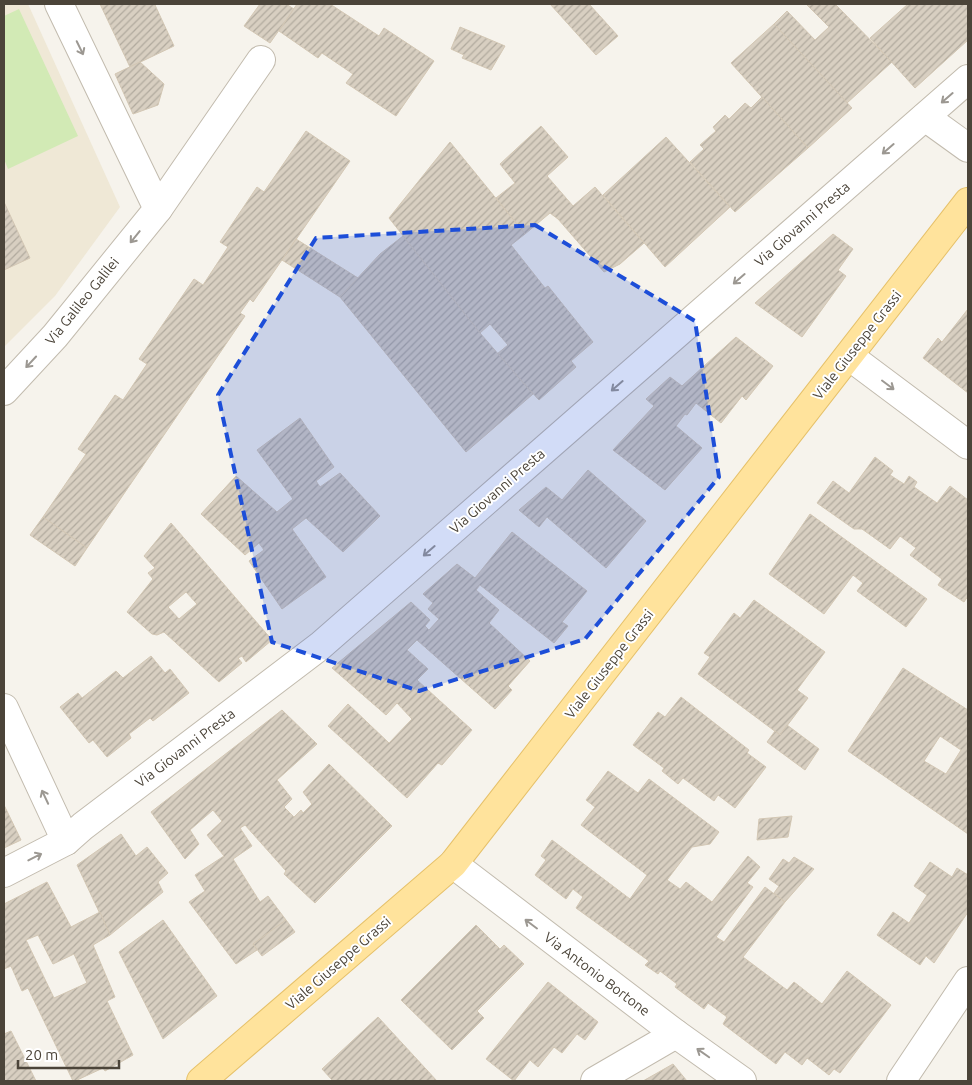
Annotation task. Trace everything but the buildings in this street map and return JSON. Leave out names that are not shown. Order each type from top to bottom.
[{"type":"main road","name":"Viale Giuseppe Grassi","points":[[201,1081],[453,864],[968,202]]},
{"type":"street","points":[[59,4],[158,209]]},
{"type":"street","name":"Via Galileo Galilei","points":[[4,391],[55,336],[158,209],[261,60]]},
{"type":"street","name":"Via Giovanni Presta","points":[[4,872],[66,841],[83,826],[320,646],[968,79]]},
{"type":"street","points":[[925,117],[968,148]]},
{"type":"street","points":[[849,356],[968,445]]},
{"type":"street","points":[[4,708],[66,841]]},
{"type":"street","name":"Via Antonio Bortone","points":[[453,864],[676,1034],[742,1081]]},
{"type":"street","points":[[901,1081],[968,981]]},
{"type":"street","points":[[595,1081],[676,1034]]},
{"type":"highlighted area","points":[[535,225],[695,321],[719,477],[585,639],[419,691],[272,642],[218,395],[316,238]]},
{"type":"shaded area","points":[[4,4],[28,4],[120,207],[55,296],[4,347]]},
{"type":"green space","points":[[19,9],[78,136],[8,169],[4,159],[4,16]]}]
